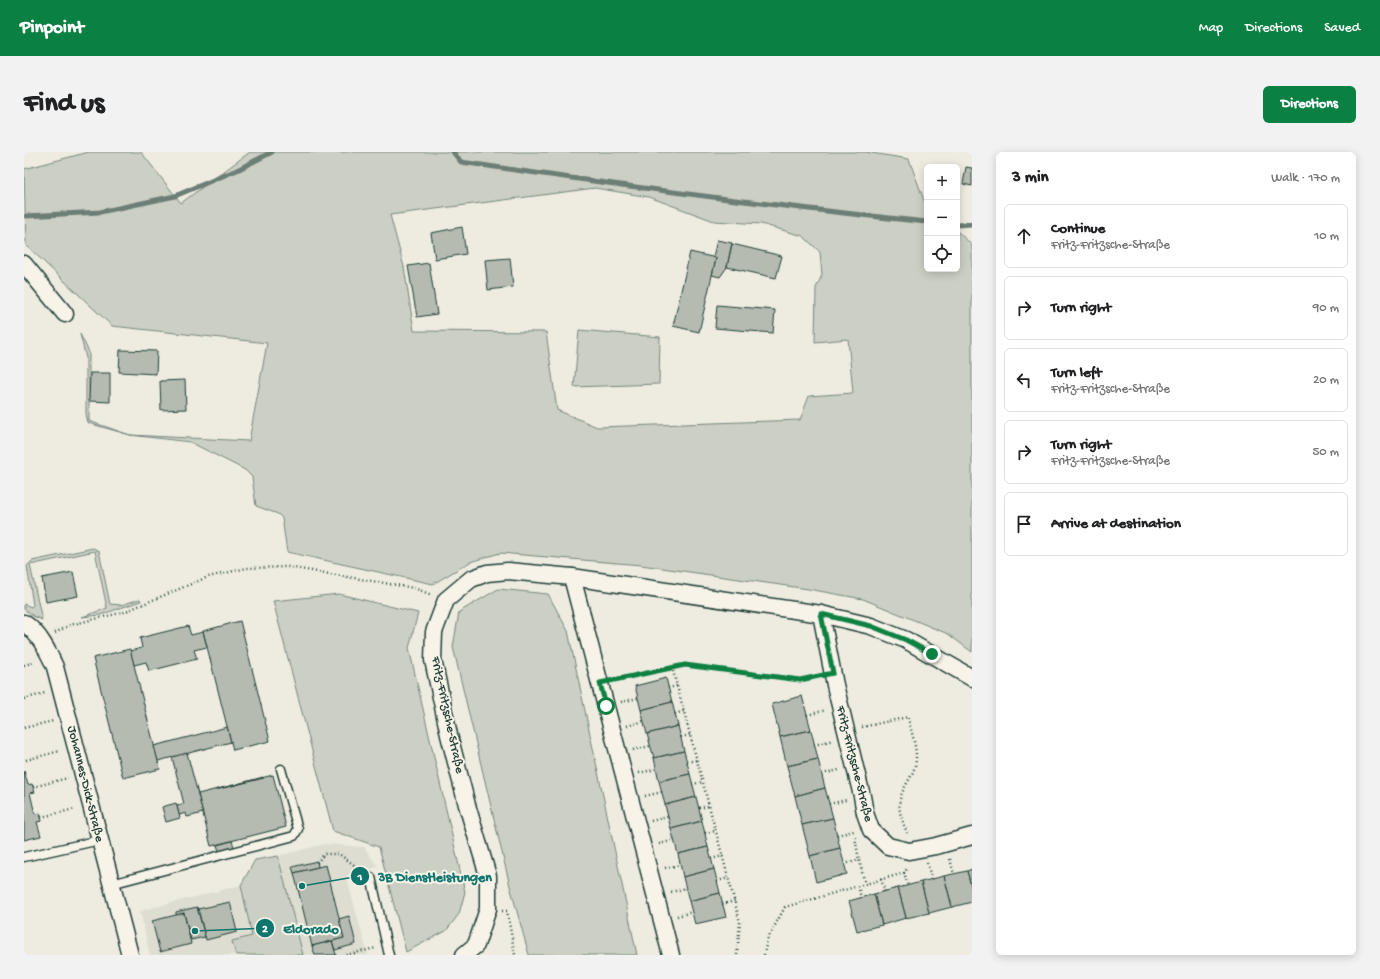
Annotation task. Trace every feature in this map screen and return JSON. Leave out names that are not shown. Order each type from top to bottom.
[{"type":"street","points":[[24,264],[64,314]]},
{"type":"street","name":"Fritz-Fritzsche-Straße","points":[[464,955],[476,945],[488,909],[488,876],[467,805],[449,735],[433,660],[434,632],[446,600],[471,579],[487,573],[508,571],[572,578],[821,614],[871,626],[906,640],[972,678]]},
{"type":"street","points":[[572,578],[670,955]]},
{"type":"street","name":"Fritz-Fritzsche-Straße","points":[[821,614],[835,685],[865,813],[871,830],[888,846],[909,851],[936,846],[972,836]]},
{"type":"street","name":"Johannes-Dick-Straße","points":[[24,622],[31,627],[47,649],[55,667],[130,955]]},
{"type":"lane","points":[[111,884],[294,836],[298,828],[281,769]]},
{"type":"lane","points":[[24,857],[100,840]]},
{"type":"lane","points":[[371,877],[389,955]]},
{"type":"path","points":[[41,641],[70,625],[124,612],[208,578],[247,568],[288,567],[414,588],[446,600]]},
{"type":"path","points":[[600,683],[685,665],[800,680],[833,673]]},
{"type":"path","points":[[672,667],[740,922],[736,955]]},
{"type":"path","points":[[668,688],[677,686]]},
{"type":"path","points":[[24,699],[61,689]]},
{"type":"path","points":[[675,714],[684,712]]},
{"type":"path","points":[[24,728],[68,717]]},
{"type":"path","points":[[764,955],[767,940],[785,907],[904,872],[915,858],[914,850],[902,819],[898,803],[902,791],[914,769],[916,752],[908,717],[846,730]]},
{"type":"path","points":[[681,737],[690,735]]},
{"type":"path","points":[[26,760],[76,747]]},
{"type":"path","points":[[687,762],[697,760]]},
{"type":"path","points":[[33,787],[83,774]]},
{"type":"path","points":[[692,784],[703,782]]},
{"type":"path","points":[[41,817],[91,805]]},
{"type":"path","points":[[698,808],[709,806]]},
{"type":"path","points":[[705,833],[716,831]]},
{"type":"path","points":[[854,831],[865,884]]},
{"type":"path","points":[[317,864],[324,854],[340,854],[371,877]]},
{"type":"path","points":[[711,859],[723,856]]},
{"type":"path","points":[[844,864],[859,860]]},
{"type":"path","points":[[904,872],[908,886]]},
{"type":"path","points":[[717,881],[729,878]]},
{"type":"path","points":[[881,879],[885,891]]},
{"type":"path","points":[[858,886],[861,898]]},
{"type":"path","points":[[722,904],[735,901]]},
{"type":"path","points":[[488,909],[507,911],[515,955]]},
{"type":"path","points":[[346,955],[361,952]]},
{"type":"shaded area","points":[[89,152],[141,152],[181,203],[250,152],[865,152],[909,159],[924,200],[924,272],[960,272],[960,234],[972,245],[972,652],[948,634],[863,599],[808,589],[641,565],[500,553],[470,562],[433,584],[287,552],[282,518],[278,514],[256,506],[252,477],[245,470],[190,442],[130,435],[249,441],[267,343],[112,326],[26,245],[24,169]],"holes":[[[595,188],[649,197],[714,221],[761,224],[803,236],[820,252],[822,275],[816,288],[815,342],[848,339],[853,393],[809,396],[800,420],[597,427],[557,410],[546,332],[414,331],[404,267],[390,215]]]},
{"type":"shaded area","points":[[579,330],[660,337],[659,384],[574,387]]},
{"type":"shaded area","points":[[80,334],[89,352],[89,421],[130,435],[88,423],[86,414],[86,358]]},
{"type":"shaded area","points":[[93,548],[99,551],[110,604],[121,605],[140,599],[141,601],[100,615],[82,617],[107,608],[95,551],[30,565],[42,620],[33,616],[24,609],[24,604],[31,607],[33,605],[27,566],[32,561]]},
{"type":"shaded area","points":[[498,589],[548,594],[568,631],[637,955],[529,955],[510,886],[453,647],[459,612]]},
{"type":"shaded area","points":[[339,594],[418,613],[409,648],[465,892],[459,914],[446,931],[406,952],[379,847],[333,831],[273,601]]},
{"type":"shaded area","points":[[324,844],[364,847],[378,867],[346,876],[368,955],[303,955],[278,856]]},
{"type":"shaded area","points":[[278,856],[303,955],[236,955],[232,941],[252,936],[241,885],[255,860]]},
{"type":"shaded area","points":[[241,885],[252,936],[233,941],[236,955],[150,955],[140,911]]},
{"type":"building","points":[[966,167],[972,168],[972,186],[963,184]]},
{"type":"building","points":[[462,227],[466,254],[435,259],[431,233]]},
{"type":"building","points":[[717,240],[732,243],[727,267],[720,277],[712,275],[716,258],[713,257]]},
{"type":"building","points":[[732,244],[782,256],[776,278],[727,267]]},
{"type":"building","points":[[690,252],[716,258],[699,332],[673,326]]},
{"type":"building","points":[[510,258],[513,287],[488,290],[485,260]]},
{"type":"building","points":[[429,263],[437,314],[417,317],[408,266]]},
{"type":"building","points":[[717,305],[775,310],[773,333],[715,328]]},
{"type":"building","points":[[120,350],[157,351],[156,374],[119,372]]},
{"type":"building","points":[[90,373],[110,373],[110,402],[89,401]]},
{"type":"building","points":[[185,380],[186,409],[161,410],[160,381]]},
{"type":"building","points":[[73,572],[78,596],[46,602],[42,578]]},
{"type":"building","points":[[240,621],[270,741],[233,750],[203,631]]},
{"type":"building","points":[[188,626],[191,635],[203,632],[207,647],[194,650],[197,659],[149,671],[146,662],[134,665],[130,651],[142,648],[140,638]]},
{"type":"building","points":[[130,649],[160,769],[123,778],[93,658]]},
{"type":"building","points":[[666,678],[672,702],[641,710],[635,686]]},
{"type":"building","points":[[802,696],[811,730],[780,737],[772,704]]},
{"type":"building","points":[[672,702],[678,726],[647,734],[641,710]]},
{"type":"building","points":[[678,726],[684,751],[654,758],[647,734]]},
{"type":"building","points":[[227,727],[231,742],[158,761],[154,746]]},
{"type":"building","points":[[811,730],[818,759],[787,766],[780,737]]},
{"type":"building","points":[[684,751],[690,774],[659,781],[654,758]]},
{"type":"building","points":[[187,753],[203,813],[187,817],[186,813],[179,815],[177,806],[184,804],[172,757]]},
{"type":"building","points":[[818,759],[825,788],[795,796],[787,766]]},
{"type":"building","points":[[24,771],[28,785],[32,784],[35,792],[30,793],[35,814],[40,813],[42,821],[37,822],[41,836],[24,840]]},
{"type":"building","points":[[690,774],[696,797],[665,805],[659,781]]},
{"type":"building","points":[[273,775],[286,827],[211,846],[198,794]]},
{"type":"building","points":[[263,777],[264,778],[215,790]]},
{"type":"building","points":[[825,788],[833,818],[802,825],[795,796]]},
{"type":"building","points":[[696,797],[702,821],[671,829],[665,805]]},
{"type":"building","points":[[176,803],[180,818],[166,822],[162,807]]},
{"type":"building","points":[[833,818],[840,848],[810,856],[802,825]]},
{"type":"building","points":[[702,821],[708,847],[678,854],[671,829]]},
{"type":"building","points":[[232,841],[234,847],[219,851],[217,845]]},
{"type":"building","points":[[708,847],[714,869],[683,877],[678,854]]},
{"type":"building","points":[[840,848],[847,874],[816,882],[810,856]]},
{"type":"building","points":[[317,861],[318,867],[294,873],[292,867]]},
{"type":"building","points":[[326,865],[344,938],[312,946],[294,873]]},
{"type":"building","points":[[714,869],[720,893],[689,901],[683,877]]},
{"type":"building","points":[[972,869],[972,890],[967,871]]},
{"type":"building","points":[[967,871],[972,890],[972,902],[952,907],[944,876]]},
{"type":"building","points":[[944,876],[952,907],[929,913],[921,882]]},
{"type":"building","points":[[921,882],[929,913],[906,918],[898,888]]},
{"type":"building","points":[[898,888],[906,918],[882,925],[874,894]]},
{"type":"building","points":[[720,893],[726,917],[695,924],[689,901]]},
{"type":"building","points":[[874,894],[882,925],[857,931],[849,901]]},
{"type":"building","points":[[230,902],[237,932],[206,940],[198,909]]},
{"type":"building","points":[[197,907],[205,937],[191,940],[184,913],[176,915],[176,912]]},
{"type":"building","points":[[184,913],[191,944],[160,952],[152,921]]},
{"type":"building","points":[[349,916],[356,944],[335,950],[332,941],[344,938],[339,919]]},
{"type":"building","points":[[332,941],[336,955],[315,955],[312,946]]},
{"type":"waterway","points":[[26,216],[100,212],[175,196],[237,170],[272,152]]},
{"type":"waterway","points":[[453,152],[461,162],[694,195],[924,222]]},
{"type":"waterway","points":[[960,225],[972,224]]},
{"type":"place","name":"3B Dienstleistungen","points":[[302,886]]},
{"type":"place","name":"Eldorado","points":[[195,931]]},
{"type":"route","points":[[606,706],[600,683],[685,665],[800,680],[833,673],[821,614],[871,626],[906,640],[932,654]]}]
